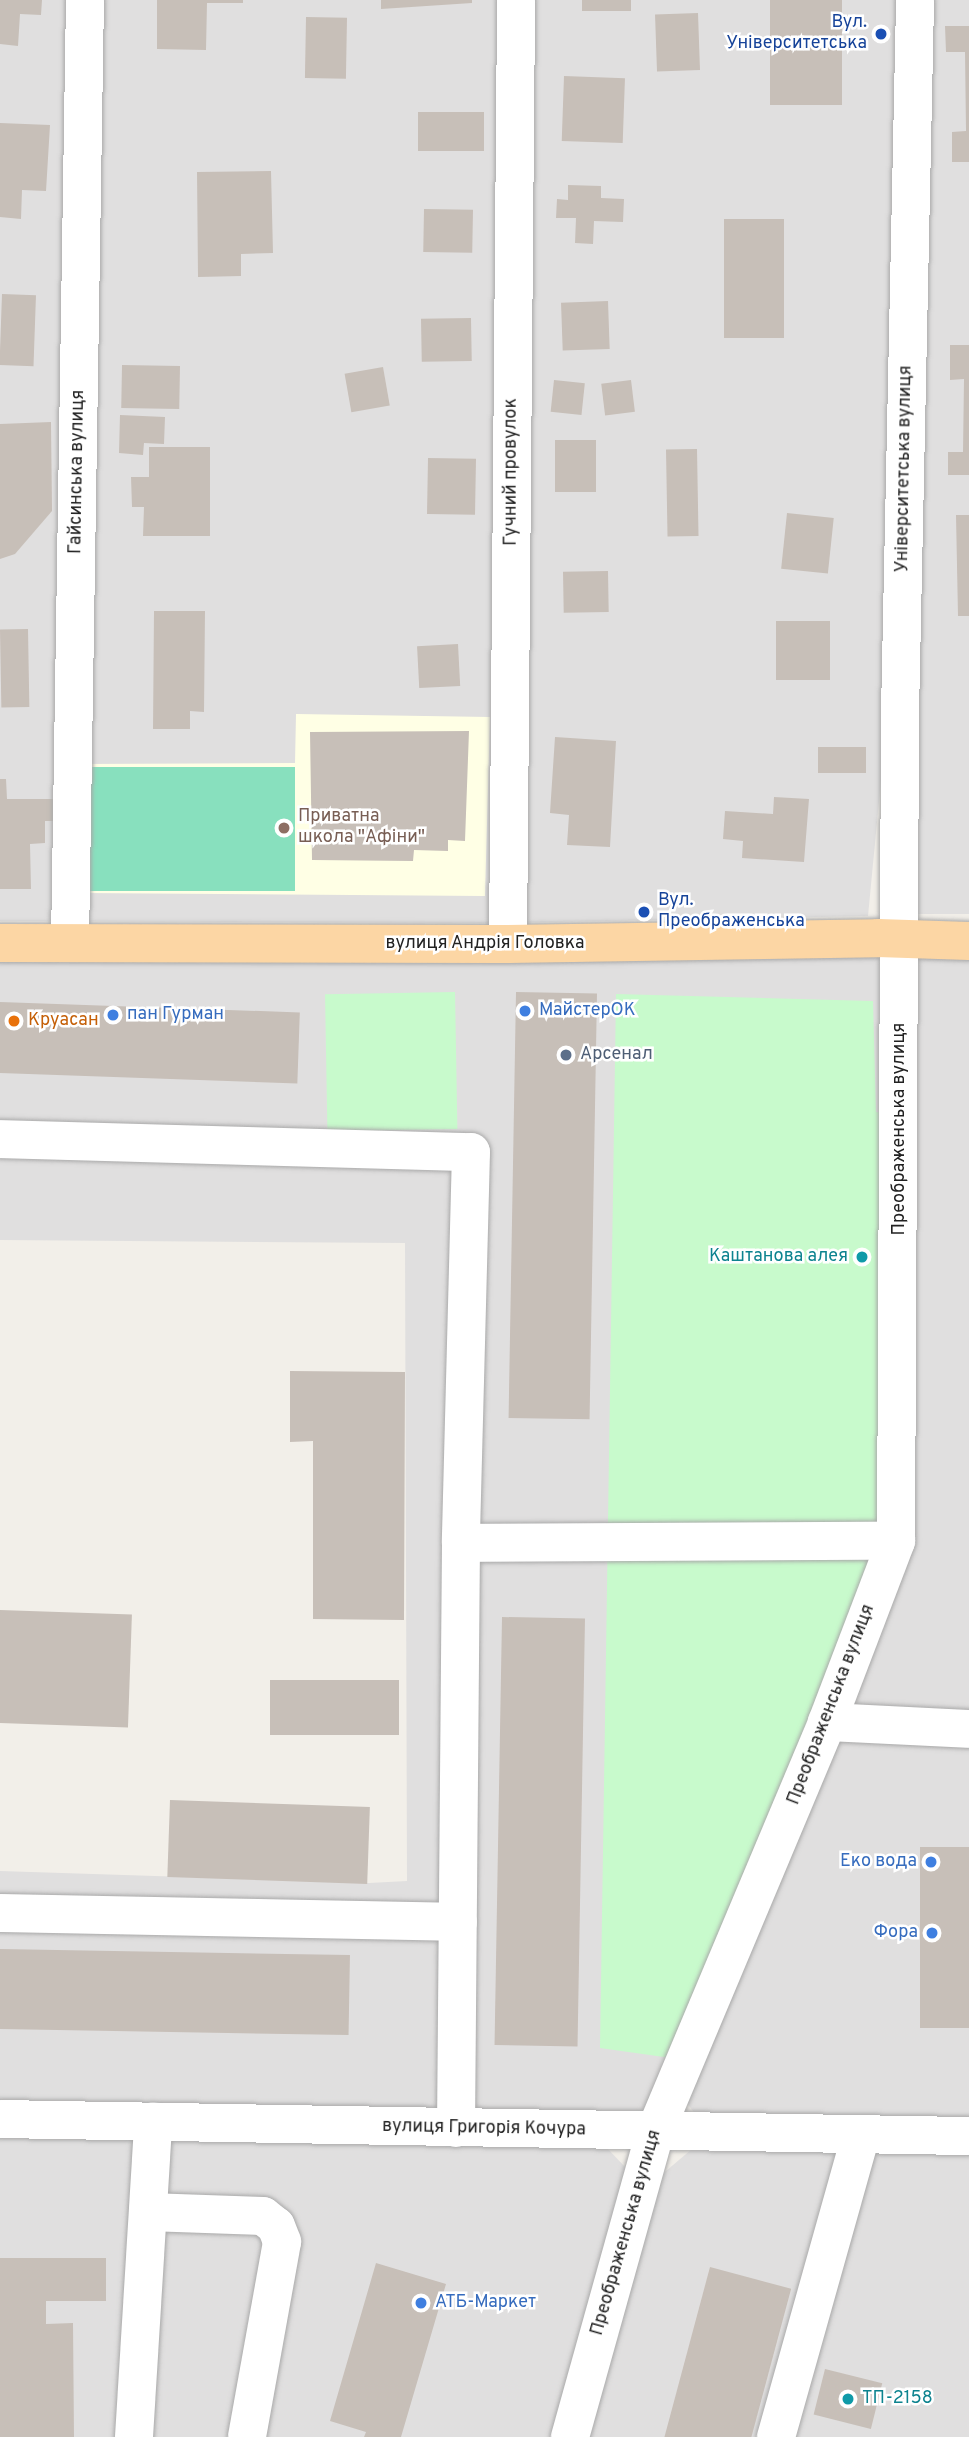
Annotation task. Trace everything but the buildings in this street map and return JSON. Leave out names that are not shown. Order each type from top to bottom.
[{"type":"main road","name":"вулиця Андрія Головка","points":[[0,943],[508,944],[899,938],[969,941]]},
{"type":"street","name":"Гайсинська вулиця","points":[[70,943],[85,0]]},
{"type":"street","name":"Гучний провулок","points":[[508,944],[516,0]]},
{"type":"street","name":"Університетська вулиця","points":[[899,938],[915,0]]},
{"type":"street","name":"Преображенська вулиця","points":[[570,2437],[655,2132],[827,1722],[896,1541],[901,1019],[899,938]]},
{"type":"street","points":[[0,1139],[471,1152],[461,1543],[456,2128]]},
{"type":"street","points":[[461,1543],[816,1544],[896,1541]]},
{"type":"street","points":[[827,1722],[969,1728]]},
{"type":"street","points":[[0,1913],[458,1922]]},
{"type":"street","name":"вулиця Григорія Кочура","points":[[0,2119],[969,2136]]},
{"type":"street","points":[[134,2437],[153,2122]]},
{"type":"street","points":[[776,2437],[861,2135]]},
{"type":"street","points":[[148,2212],[263,2216],[276,2226],[282,2242],[247,2437]]},
{"type":"shaded area","points":[[0,0],[969,0],[969,914],[915,914],[889,697],[868,916],[493,923],[0,921]]},
{"type":"shaded area","name":"Приватна школа \"Афіни\"","points":[[296,714],[490,717],[485,896],[81,893],[81,764],[295,763]]},
{"type":"shaded area","points":[[0,945],[893,949],[892,1538],[661,2095],[640,2116],[0,2107],[0,1871],[369,1883],[407,1881],[405,1243],[0,1240]]},
{"type":"shaded area","points":[[916,958],[969,959],[969,2121],[698,2118],[679,2092]]},
{"type":"shaded area","points":[[0,2133],[607,2148],[626,2168],[553,2437],[0,2437]]},
{"type":"shaded area","points":[[692,2149],[969,2153],[969,2437],[587,2437],[660,2176]]},
{"type":"green space","points":[[86,767],[295,767],[295,891],[86,891]]},
{"type":"green space","points":[[455,992],[457,1129],[327,1131],[325,994]]},
{"type":"green space","points":[[616,994],[873,1001],[876,1112],[891,1113],[886,1537],[671,2058],[600,2048]]},
{"type":"place","name":"Вул. Університетська","points":[[881,34]]},
{"type":"place","name":"Приватна школа \"Афіни\"","points":[[284,828]]},
{"type":"place","name":"Вул. Преображенська","points":[[644,912]]},
{"type":"place","name":"МайстерОК","points":[[525,1011]]},
{"type":"place","name":"пан Гурман","points":[[113,1015]]},
{"type":"place","name":"Круасан","points":[[14,1021]]},
{"type":"place","name":"Арсенал","points":[[566,1055]]},
{"type":"place","name":"Каштанова алея","points":[[862,1257]]},
{"type":"place","name":"Еко вода","points":[[931,1862]]},
{"type":"place","name":"Фора","points":[[932,1933]]},
{"type":"place","name":"АТБ-Маркет","points":[[421,2303]]},
{"type":"place","name":"ТП-2158","points":[[848,2399]]}]
